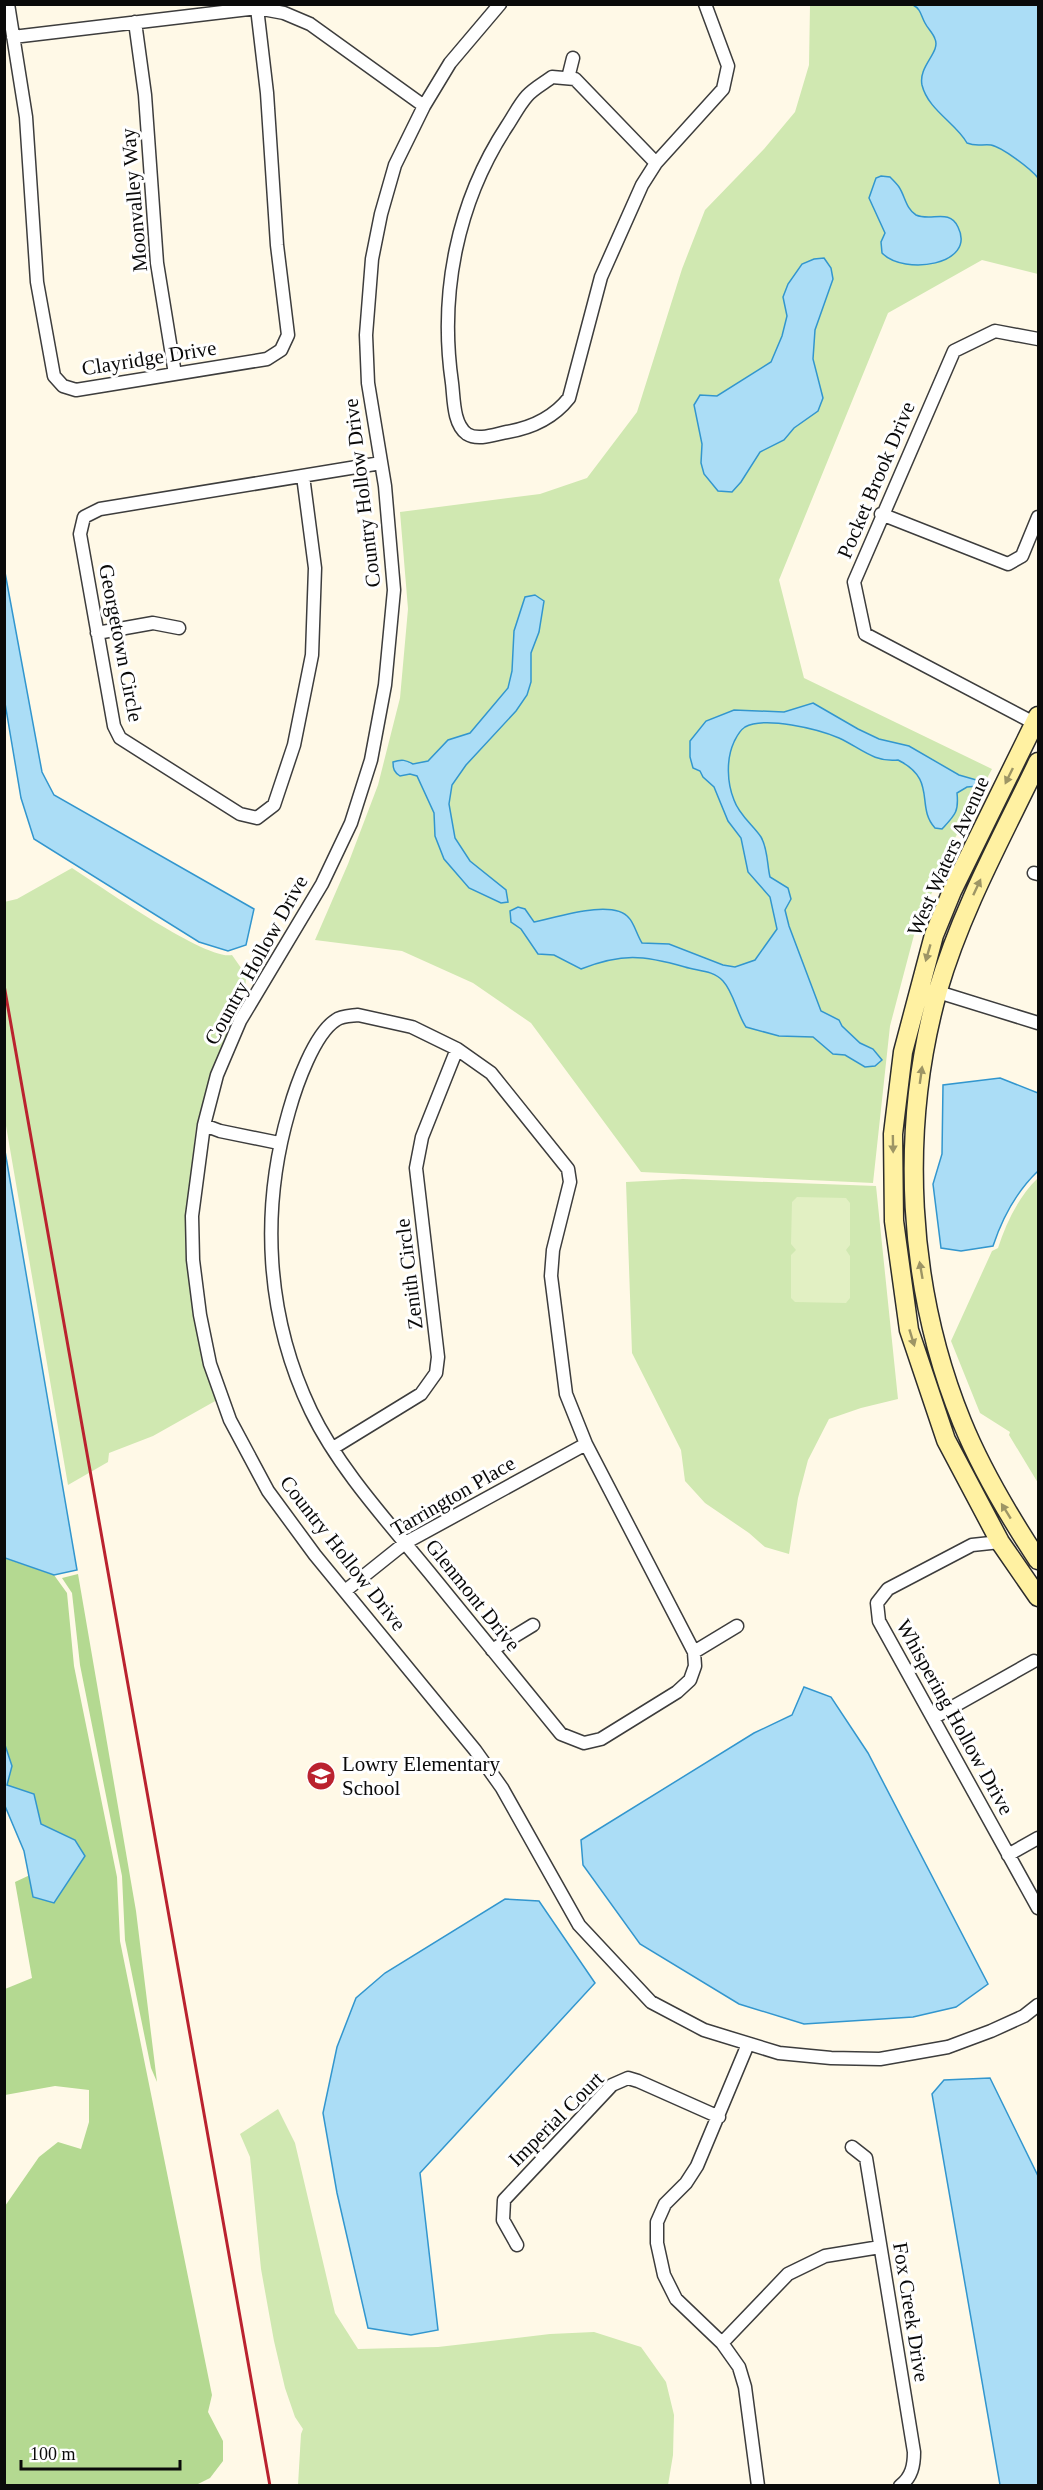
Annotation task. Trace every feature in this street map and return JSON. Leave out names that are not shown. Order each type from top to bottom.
[{"type":"street","name":"Clayridge Drive","points":[[8,4],[26,117],[37,282],[54,376],[63,386],[76,390],[267,359],[281,350],[288,335],[277,245],[267,93],[257,8]]},
{"type":"street","name":"Country Hollow Drive","points":[[500,4],[450,63],[424,106],[395,165],[381,214],[372,259],[366,335],[368,383],[381,463],[394,590],[385,685],[371,760],[351,823],[322,884],[240,1021],[217,1075],[204,1125],[192,1216],[193,1260],[200,1316],[210,1364],[230,1420],[268,1491],[345,1591],[476,1750],[502,1788],[579,1925],[651,2002],[704,2030],[779,2053],[831,2058],[880,2059],[948,2047],[1024,2016],[1038,2006]]},
{"type":"street","points":[[656,162],[575,79],[552,77],[527,95],[493,147],[469,200],[456,248],[448,298],[447,348],[458,424],[468,435],[479,437],[527,429],[560,408],[569,398],[601,277],[642,185],[656,162],[723,89],[728,66],[705,4]]},
{"type":"street","points":[[14,37],[257,8],[284,13],[310,24],[424,106]]},
{"type":"street","name":"Moonvalley Way","points":[[135,22],[145,95],[157,263],[175,374]]},
{"type":"street","points":[[568,78],[573,58]]},
{"type":"street","name":"Pocket Brook Drive","points":[[1037,721],[866,634],[854,582],[881,514],[954,351],[995,331],[1038,339]]},
{"type":"street","name":"Georgetown Circle","points":[[303,476],[315,568],[312,655],[294,745],[273,805],[257,818],[240,814],[120,738],[114,726],[97,633],[81,534],[84,517],[100,509],[381,463]]},
{"type":"street","points":[[881,514],[1008,564],[1022,556],[1038,517]]},
{"type":"street","points":[[97,633],[153,623],[178,628]]},
{"type":"street","name":"West Waters Avenue","points":[[1037,721],[952,891],[934,935],[903,1052],[893,1134],[894,1221],[909,1330],[946,1440],[1000,1542],[1038,1597]]},
{"type":"street","name":"West Waters Avenue","points":[[1038,762],[976,891],[938,992],[924,1053],[915,1122],[914,1197],[918,1256],[931,1324],[962,1422],[1000,1502],[1038,1560]]},
{"type":"street","points":[[938,992],[1038,1023]]},
{"type":"street","name":"Glenmont Drive","points":[[358,1015],[412,1027],[457,1049],[491,1073],[568,1169],[570,1182],[553,1250],[551,1276],[566,1394],[586,1444],[694,1652],[695,1666],[690,1680],[677,1692],[602,1739],[584,1743],[561,1734],[405,1543],[333,1448],[312,1412],[291,1360],[276,1303],[270,1224],[279,1143],[291,1101],[324,1030],[337,1018],[358,1015]]},
{"type":"street","name":"Zenith Circle","points":[[333,1448],[421,1394],[436,1373],[438,1357],[416,1168],[422,1137],[457,1049]]},
{"type":"street","points":[[204,1125],[220,1131],[279,1143]]},
{"type":"street","name":"Tarrington Place","points":[[345,1591],[405,1543],[586,1444]]},
{"type":"street","name":"Whispering Hollow Drive","points":[[1000,1542],[972,1545],[888,1589],[878,1603],[879,1621],[1038,1908]]},
{"type":"street","points":[[492,1650],[533,1625]]},
{"type":"street","points":[[694,1652],[737,1626]]},
{"type":"street","points":[[933,1718],[1035,1661]]},
{"type":"street","points":[[1008,1855],[1038,1838]]},
{"type":"street","points":[[748,2044],[697,2166],[686,2183],[665,2204],[657,2222],[657,2243],[664,2275],[676,2299],[722,2343],[739,2367],[745,2387],[758,2486]]},
{"type":"street","name":"Imperial Court","points":[[517,2245],[503,2220],[504,2200],[612,2085],[628,2078],[719,2117]]},
{"type":"street","name":"Fox Creek Drive","points":[[852,2147],[866,2158],[914,2452],[914,2467],[900,2486]]},
{"type":"street","points":[[722,2343],[788,2274],[825,2256],[880,2247]]},
{"type":"green space","points":[[810,5],[1038,5],[1038,274],[982,260],[888,313],[779,580],[804,678],[992,769],[955,838],[914,935],[890,1026],[873,1183],[641,1172],[531,1023],[473,983],[402,951],[315,940],[348,864],[378,785],[400,698],[408,609],[400,512],[540,494],[587,478],[637,412],[682,269],[705,210],[764,149],[795,112],[809,65]]},
{"type":"green space","points":[[72,868],[177,935],[219,954],[232,955],[246,975],[245,1000],[211,1073],[196,1128],[186,1215],[187,1261],[194,1316],[204,1365],[217,1400],[153,1436],[109,1453],[108,1462],[68,1485],[5,1120],[4,902],[17,899]]},
{"type":"green space","points":[[1038,1178],[1038,1483],[1009,1435],[1010,1432],[980,1413],[951,1341],[992,1251],[998,1248],[1014,1210]]},
{"type":"green space","points":[[683,1179],[876,1186],[898,1399],[829,1419],[808,1460],[798,1498],[789,1554],[765,1547],[749,1533],[705,1503],[685,1481],[681,1450],[632,1353],[626,1182]]},
{"type":"green space","points":[[797,1197],[846,1198],[850,1203],[850,1245],[846,1250],[850,1256],[850,1298],[846,1303],[795,1302],[791,1298],[791,1255],[796,1250],[791,1244],[792,1202]]},
{"type":"green space","points":[[4,1558],[54,1575],[67,1593],[74,1666],[117,1877],[120,1941],[212,2395],[208,2412],[223,2441],[223,2461],[210,2478],[196,2485],[5,2485],[5,2206],[39,2157],[58,2142],[81,2149],[89,2122],[89,2090],[55,2086],[5,2095],[5,1989],[32,1978],[15,1882],[30,1875],[33,1897],[75,1840],[41,1824],[34,1794],[7,1786],[12,1766],[4,1742]]},
{"type":"green space","points":[[78,1574],[136,1911],[157,2082],[151,2068],[125,1940],[122,1876],[80,1665],[72,1593],[62,1578]]},
{"type":"green space","points":[[278,2109],[295,2143],[335,2313],[358,2349],[438,2347],[550,2334],[594,2332],[641,2347],[666,2382],[674,2415],[673,2455],[668,2485],[298,2485],[303,2429],[295,2417],[285,2388],[274,2341],[261,2269],[250,2157],[240,2134]]},
{"type":"water","points":[[913,5],[1038,5],[1038,178],[1016,159],[996,147],[967,143],[930,102],[922,85],[922,78],[936,44],[919,11]]},
{"type":"water","points":[[890,177],[896,183],[910,209],[916,215],[945,217],[954,221],[961,240],[957,250],[948,258],[921,265],[892,260],[882,253],[881,242],[885,233],[869,198],[876,178]]},
{"type":"water","points":[[824,258],[831,268],[833,279],[815,330],[813,359],[823,398],[818,411],[794,428],[784,440],[760,452],[732,492],[718,491],[704,474],[701,463],[702,444],[694,405],[700,395],[717,396],[771,362],[782,336],[787,316],[783,297],[788,284],[802,264]]},
{"type":"water","points":[[4,567],[42,772],[54,795],[254,909],[246,945],[228,951],[199,942],[34,839],[21,798],[5,703]]},
{"type":"water","points":[[535,595],[544,601],[539,632],[531,653],[531,682],[527,695],[516,711],[466,765],[452,785],[449,804],[455,838],[470,861],[506,890],[508,902],[501,903],[469,888],[444,859],[435,836],[434,813],[417,776],[410,774],[400,776],[394,770],[393,762],[404,760],[413,764],[428,761],[448,740],[470,733],[508,688],[512,671],[514,631],[525,597]]},
{"type":"water","points":[[813,703],[879,739],[909,746],[959,775],[980,781],[979,786],[967,787],[957,793],[955,813],[942,829],[935,828],[929,820],[918,776],[898,760],[874,757],[839,738],[778,723],[754,724],[745,727],[738,734],[731,749],[728,771],[736,805],[761,837],[770,877],[788,888],[791,899],[785,910],[789,926],[821,1011],[839,1020],[842,1026],[860,1043],[873,1049],[882,1060],[875,1066],[865,1067],[845,1055],[833,1054],[813,1037],[779,1036],[746,1027],[727,986],[719,977],[710,973],[657,960],[633,957],[609,960],[581,969],[554,955],[538,954],[521,929],[511,922],[510,911],[518,907],[525,909],[534,922],[583,911],[610,910],[621,912],[629,918],[642,943],[669,944],[723,965],[735,967],[755,960],[777,929],[770,897],[748,872],[741,838],[728,821],[714,787],[700,771],[693,768],[690,741],[706,721],[734,710],[784,712]]},
{"type":"water","points":[[1000,1078],[1038,1093],[1038,1171],[1023,1187],[1011,1206],[993,1246],[961,1251],[941,1248],[933,1184],[942,1154],[943,1085]]},
{"type":"water","points":[[5,1151],[77,1570],[54,1575],[5,1558]]},
{"type":"water","points":[[804,1687],[831,1697],[868,1753],[988,1984],[956,2007],[913,2017],[804,2024],[739,2004],[640,1944],[583,1865],[581,1840],[754,1733],[792,1715]]},
{"type":"water","points":[[4,1742],[12,1766],[7,1785],[34,1794],[41,1824],[75,1840],[85,1856],[54,1903],[33,1897],[24,1851],[5,1806]]},
{"type":"water","points":[[505,1899],[539,1901],[595,1983],[420,2173],[438,2330],[411,2335],[368,2328],[337,2193],[323,2113],[337,2047],[356,1998],[385,1973]]},
{"type":"water","points":[[990,2078],[1038,2176],[1038,2485],[1000,2485],[932,2094],[944,2080]]},
{"type":"railway","points":[[4,985],[270,2486]]},
{"type":"place","name":"Lowry Elementary School","points":[[321,1776]]}]
